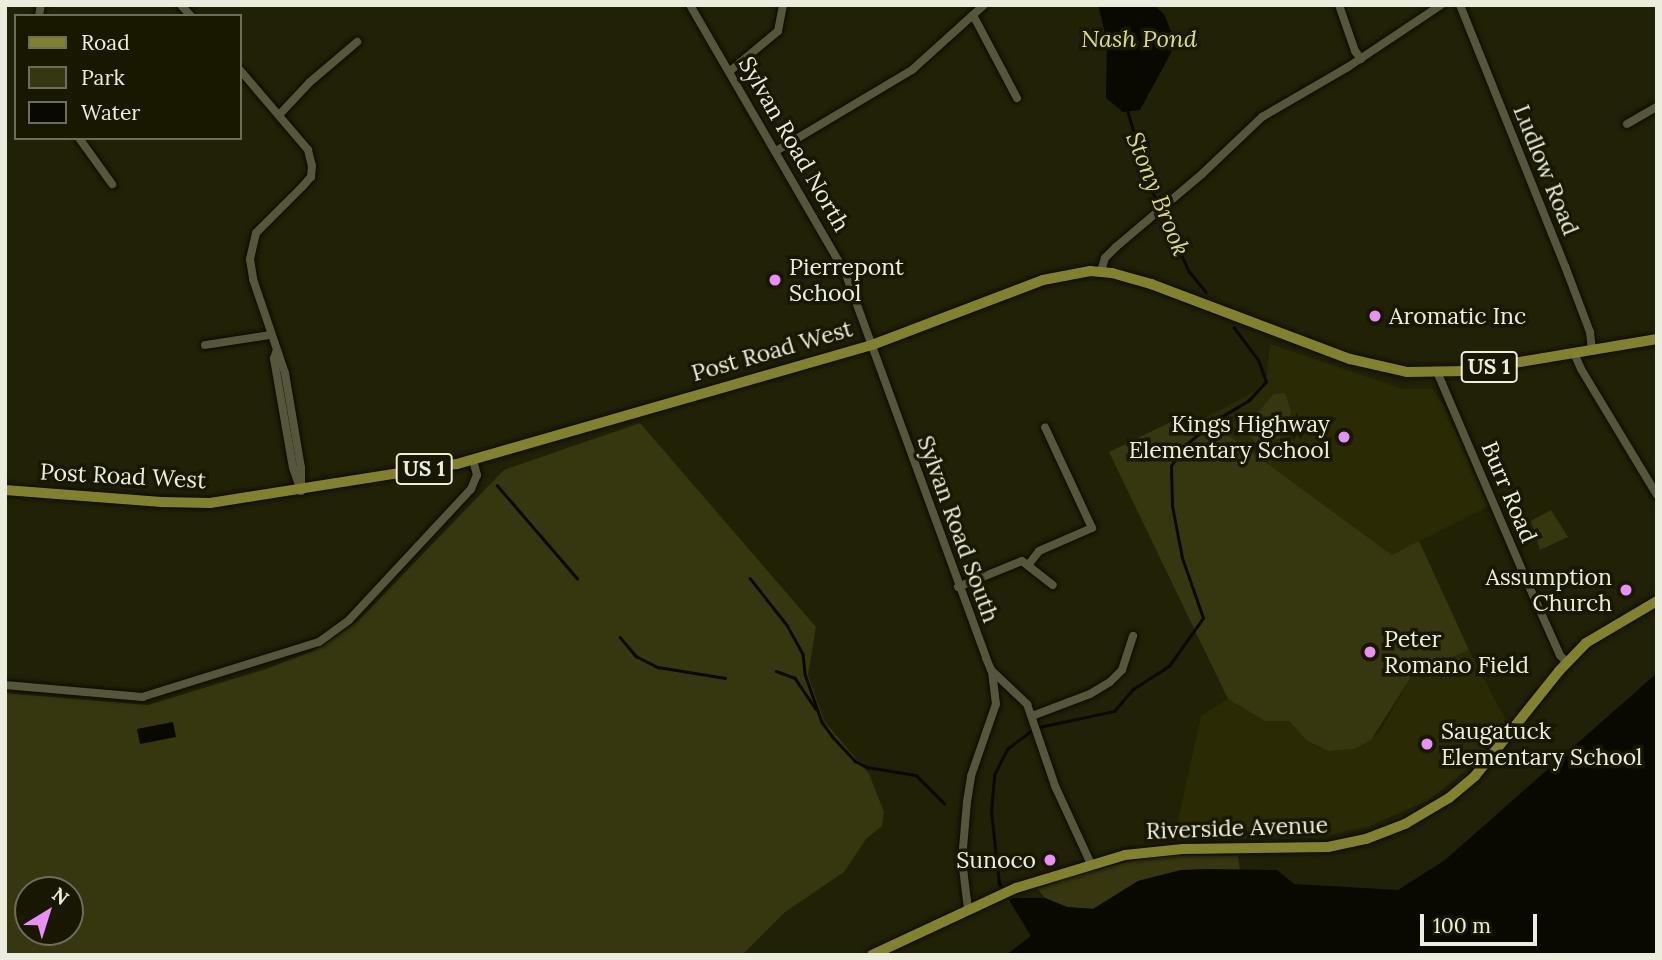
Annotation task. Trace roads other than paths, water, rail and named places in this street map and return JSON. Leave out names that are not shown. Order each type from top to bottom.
[{"type":"main road","name":"Post Road West","points":[[5,489],[191,504],[300,491],[473,460],[872,345],[1043,281],[1080,272],[1101,271],[1151,284],[1368,364],[1407,372],[1437,374],[1657,339]]},
{"type":"main road","name":"Riverside Avenue","points":[[872,955],[1005,892],[1125,855],[1167,849],[1328,847],[1388,831],[1436,807],[1469,781],[1566,662],[1596,635],[1657,601]]},
{"type":"street","name":"Sylvan Road North","points":[[690,5],[845,272],[872,345]]},
{"type":"street","points":[[730,71],[778,31],[783,5]]},
{"type":"street","points":[[776,151],[918,66],[984,5]]},
{"type":"street","points":[[1339,5],[1355,51],[1361,59]]},
{"type":"street","points":[[1101,271],[1111,252],[1262,117],[1361,59],[1441,5]]},
{"type":"street","name":"Ludlow Road","points":[[1460,5],[1565,266],[1590,332],[1592,350]]},
{"type":"street","points":[[973,15],[1017,99]]},
{"type":"street","points":[[278,115],[310,82],[357,42]]},
{"type":"street","points":[[242,73],[308,150],[313,166],[311,177],[263,222],[251,243],[253,279],[276,352],[274,359],[295,479],[300,491]]},
{"type":"street","points":[[1627,124],[1657,107]]},
{"type":"street","points":[[80,140],[112,184]]},
{"type":"street","points":[[205,345],[270,335]]},
{"type":"street","name":"Sylvan Road South","points":[[872,345],[958,587],[991,670],[1024,699],[1055,786],[1091,864]]},
{"type":"street","points":[[1574,353],[1657,495]]},
{"type":"street","name":"Burr Road","points":[[1437,374],[1528,585],[1560,655],[1566,662]]},
{"type":"street","points":[[1029,564],[1039,551],[1092,528],[1045,427]]},
{"type":"street","points":[[5,685],[114,697],[149,696],[319,642],[349,620],[471,489],[477,475],[473,460]]},
{"type":"street","points":[[958,587],[1010,563],[1029,564],[1053,585]]},
{"type":"street","points":[[968,909],[962,860],[969,784],[996,704],[1004,695],[1012,694],[1032,716],[1090,694],[1110,682],[1122,670],[1133,636]]},
{"type":"street","points":[[991,670],[996,704]]},
{"type":"water","name":"Nash Pond","points":[[1098,5],[1154,5],[1164,14],[1172,34],[1171,53],[1140,110],[1123,112],[1106,98],[1107,41]]},
{"type":"water","points":[[1657,673],[1657,955],[1006,955],[1031,936],[1009,900],[1045,898],[1067,907],[1093,909],[1138,881],[1181,870],[1277,870],[1294,884],[1398,890],[1445,860]]},
{"type":"water","points":[[173,722],[176,737],[140,744],[137,729]]},
{"type":"waterway","name":"Stony Brook","points":[[1127,108],[1137,144],[1146,162],[1150,186],[1189,271],[1206,292]]},
{"type":"waterway","name":"Stony Brook","points":[[1039,727],[1114,711],[1133,689],[1169,666],[1203,618],[1182,558],[1172,506],[1171,466],[1183,447],[1216,420],[1249,400],[1266,382],[1258,360],[1234,328]]},
{"type":"waterway","points":[[497,485],[577,578]]},
{"type":"waterway","points":[[750,578],[787,625],[803,654],[805,674],[822,722],[832,736],[855,761],[867,767],[916,775],[944,803]]},
{"type":"waterway","points":[[620,637],[636,656],[658,667],[725,678]]},
{"type":"waterway","points":[[776,671],[795,678],[816,709]]},
{"type":"waterway","name":"Stony Brook","points":[[1004,890],[999,884],[991,812],[994,775],[1007,749],[1032,730]]},
{"type":"place","name":"Pierrepont School","points":[[775,280]]},
{"type":"place","name":"Aromatic Inc","points":[[1375,316]]},
{"type":"place","name":"Kings Highway Elementary School","points":[[1344,437]]},
{"type":"place","name":"Assumption Church","points":[[1626,590]]},
{"type":"place","name":"Peter Romano Field","points":[[1370,652]]},
{"type":"place","name":"Saugatuck Elementary School","points":[[1427,744]]},
{"type":"place","name":"Sunoco","points":[[1050,860]]}]
